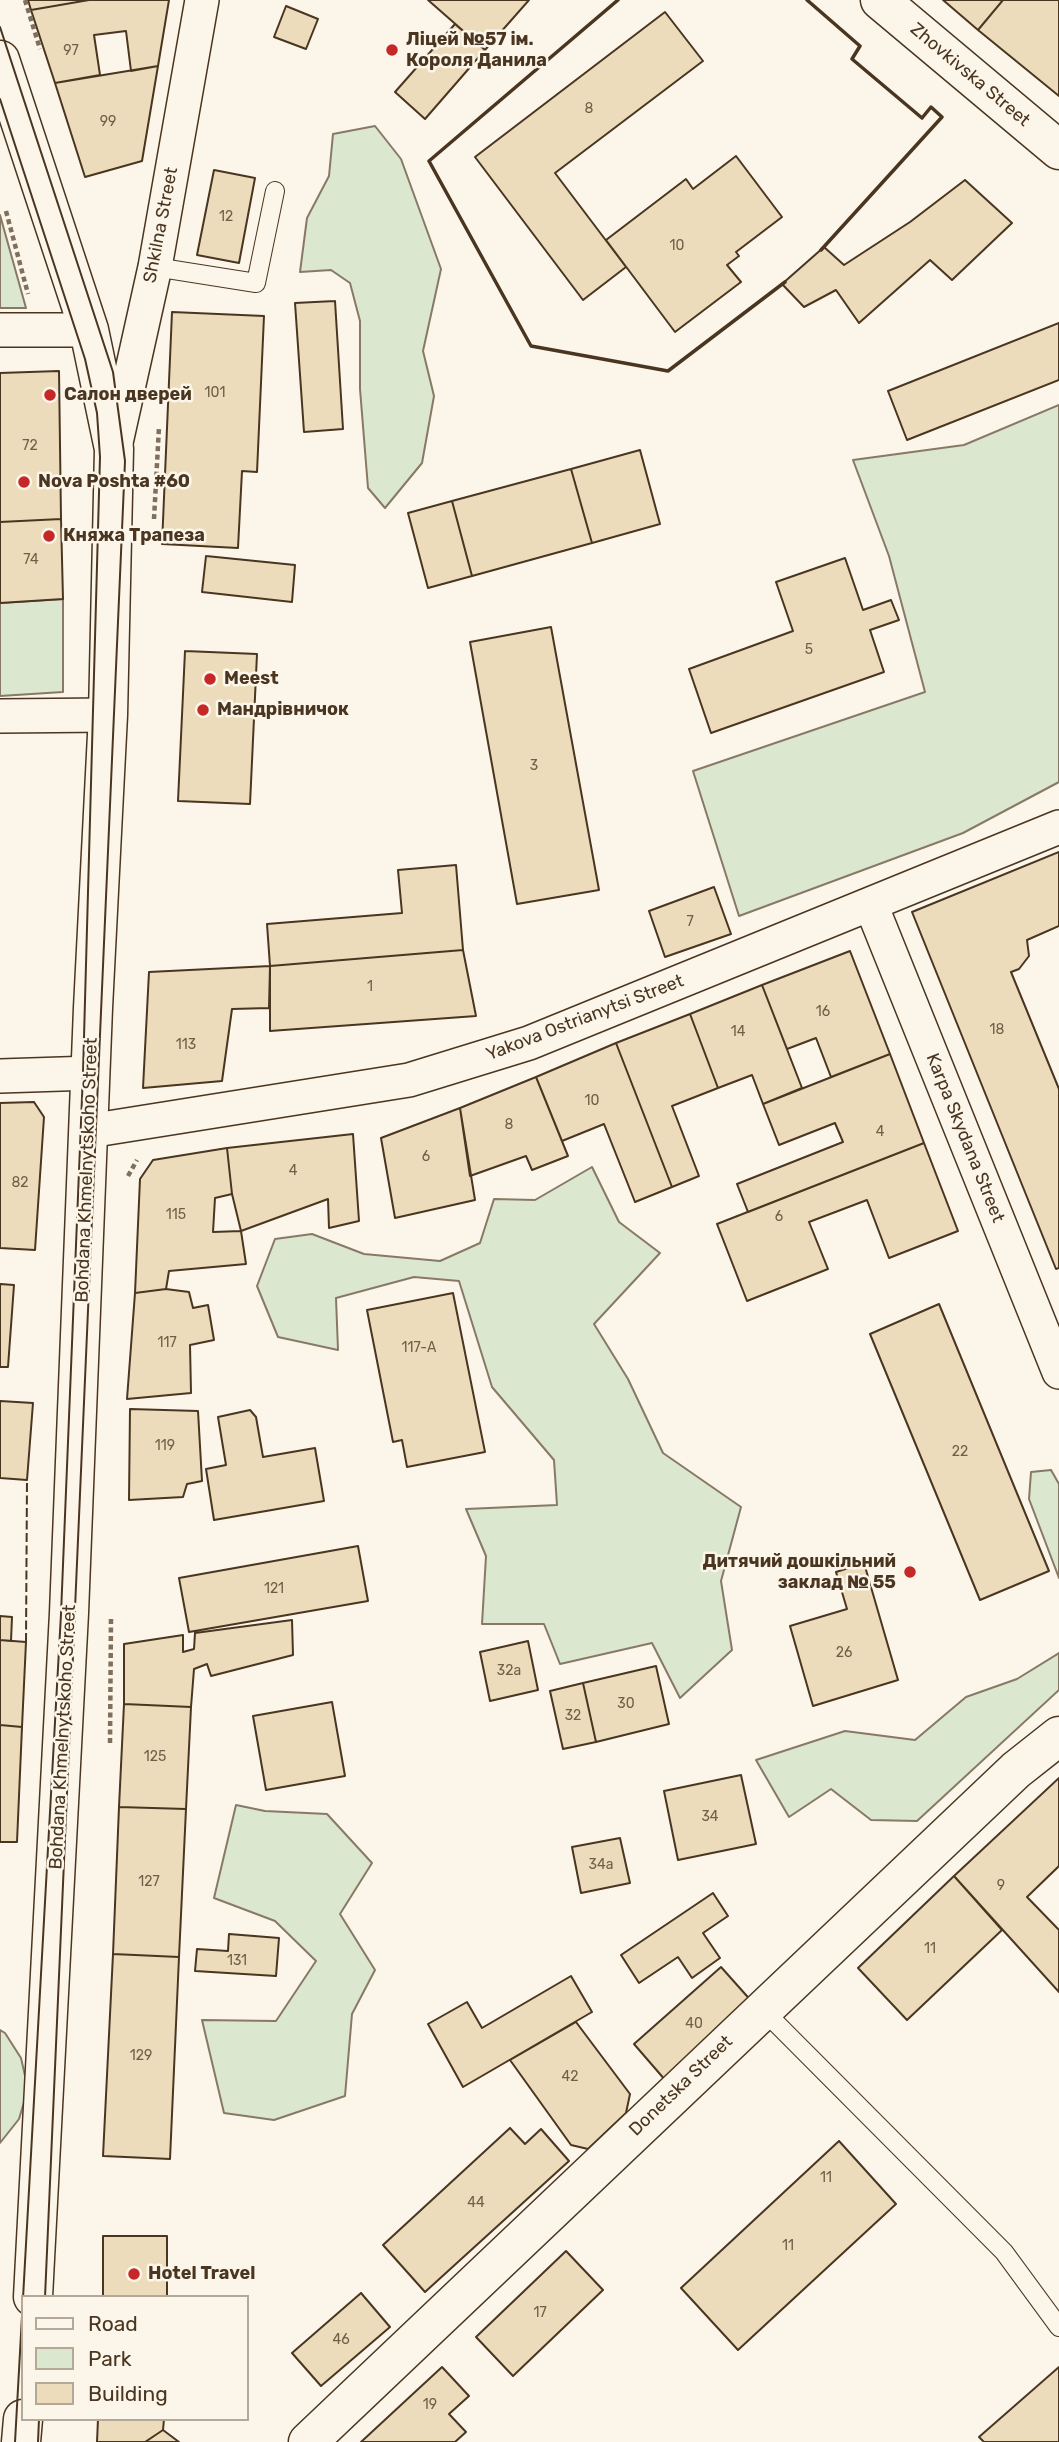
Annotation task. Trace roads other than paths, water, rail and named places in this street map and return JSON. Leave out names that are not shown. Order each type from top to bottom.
[{"type":"main road","name":"Zhovkivska Street","points":[[880,0],[1059,150]]},
{"type":"main road","name":"Bohdana Khmelnytskoho Street","points":[[0,60],[89,330],[114,449],[108,715],[69,1613],[33,2295]]},
{"type":"main road","name":"Donetska Street","points":[[308,2442],[1016,1770],[1059,1736]]},
{"type":"main road","points":[[21,2442],[23,2421]]},
{"type":"main road","points":[[31,2442],[32,2421]]},
{"type":"street","name":"Shkilna Street","points":[[114,449],[155,267],[202,0]]},
{"type":"street","points":[[0,330],[89,330]]},
{"type":"street","points":[[0,716],[108,715]]},
{"type":"street","name":"Yakova Ostrianytsi Street","points":[[89,1131],[408,1080],[529,1043],[1059,827]]},
{"type":"street","name":"Karpa Skydana Street","points":[[871,905],[1059,1372]]},
{"type":"street","points":[[0,1076],[92,1073]]},
{"type":"lane","points":[[155,267],[257,283],[275,191]]},
{"type":"lane","points":[[762,2009],[1004,2252],[1059,2327]]},
{"type":"tram line","points":[[0,27],[113,372],[125,461],[45,2295]]},
{"type":"tram line","points":[[0,99],[85,359],[97,413],[100,457],[83,1073],[61,1614],[23,2295]]},
{"type":"tram line","points":[[15,2442],[21,2334]]},
{"type":"tram line","points":[[38,2442],[39,2421]]},
{"type":"place","name":"Ліцей №57 ім. Короля Данила","points":[[392,50]]},
{"type":"place","name":"Салон дверей","points":[[50,395]]},
{"type":"place","name":"Nova Poshta #60","points":[[24,482]]},
{"type":"place","name":"Княжа Трапеза","points":[[49,536]]},
{"type":"place","name":"Meest","points":[[210,679]]},
{"type":"place","name":"Мандрівничок","points":[[203,710]]},
{"type":"place","name":"Дитячий дошкільний заклад № 55","points":[[910,1572]]},
{"type":"place","name":"Hotel Travel","points":[[134,2274]]}]
